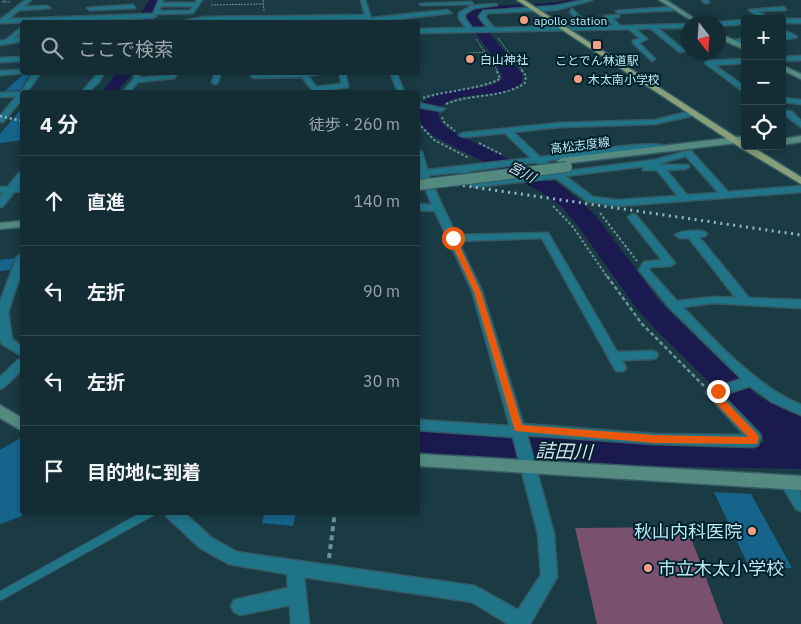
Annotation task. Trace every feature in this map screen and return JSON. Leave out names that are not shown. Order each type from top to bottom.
[{"type":"main road","points":[[520,0],[734,140]]},
{"type":"main road","points":[[662,0],[686,15]]},
{"type":"main road","points":[[726,39],[741,46]]},
{"type":"main road","points":[[786,70],[801,77]]},
{"type":"main road","points":[[786,134],[801,132]]},
{"type":"main road","points":[[786,141],[801,139]]},
{"type":"main road","name":"高松志度線","points":[[420,185],[670,148],[734,140],[741,143]]},
{"type":"main road","name":"高松志度線","points":[[420,176],[688,153],[741,144]]},
{"type":"main road","points":[[754,150],[801,180]]},
{"type":"main road","points":[[0,226],[20,224]]},
{"type":"main road","points":[[0,235],[20,232]]},
{"type":"main road","points":[[2,417],[20,424]]},
{"type":"main road","points":[[420,460],[528,461],[794,482]]},
{"type":"street","points":[[2,20],[29,0],[37,0]]},
{"type":"street","points":[[80,20],[97,0]]},
{"type":"street","points":[[127,20],[136,0]]},
{"type":"street","points":[[263,2],[271,0]]},
{"type":"street","points":[[363,0],[369,20]]},
{"type":"street","points":[[471,5],[484,12],[564,0]]},
{"type":"street","points":[[422,4],[567,6],[590,0]]},
{"type":"street","points":[[2,20],[82,18],[127,20],[140,16],[191,12],[198,2]]},
{"type":"street","points":[[156,20],[154,15],[160,3],[198,2]]},
{"type":"street","points":[[470,29],[461,14],[471,5]]},
{"type":"street","points":[[90,8],[132,7]]},
{"type":"street","points":[[16,9],[47,8]]},
{"type":"street","points":[[619,28],[607,16],[644,10],[674,8]]},
{"type":"street","points":[[644,10],[654,17]]},
{"type":"street","points":[[760,15],[752,10],[784,10]]},
{"type":"street","points":[[572,11],[588,28]]},
{"type":"street","points":[[203,20],[319,16],[369,20],[447,12]]},
{"type":"street","points":[[484,12],[482,17],[490,28]]},
{"type":"street","points":[[786,21],[801,21]]},
{"type":"street","points":[[726,23],[741,22]]},
{"type":"street","points":[[420,31],[490,28],[681,26]]},
{"type":"street","points":[[652,27],[681,50]]},
{"type":"street","points":[[631,28],[644,39],[636,42],[652,59]]},
{"type":"street","points":[[7,42],[20,31]]},
{"type":"street","points":[[786,33],[794,37],[786,38]]},
{"type":"street","points":[[0,43],[20,40]]},
{"type":"street","points":[[5,52],[20,41]]},
{"type":"street","points":[[731,42],[741,41]]},
{"type":"street","points":[[786,60],[801,58]]},
{"type":"street","points":[[0,60],[20,59]]},
{"type":"street","points":[[741,61],[708,63],[741,88]]},
{"type":"street","points":[[0,73],[20,72]]},
{"type":"street","points":[[26,90],[36,75]]},
{"type":"street","points":[[87,90],[100,75]]},
{"type":"street","points":[[127,90],[136,76],[172,77],[173,75]]},
{"type":"street","points":[[215,82],[217,75]]},
{"type":"street","points":[[254,76],[304,75],[315,90]]},
{"type":"street","points":[[322,90],[346,86],[343,75]]},
{"type":"street","points":[[394,75],[400,90]]},
{"type":"street","points":[[0,95],[20,94]]},
{"type":"street","points":[[0,120],[20,97]]},
{"type":"street","points":[[786,100],[801,102]]},
{"type":"street","points":[[420,103],[441,109]]},
{"type":"street","points":[[461,134],[560,125],[654,122],[692,112]]},
{"type":"street","points":[[788,113],[801,124]]},
{"type":"street","points":[[507,131],[538,160],[590,199],[618,203],[801,189]]},
{"type":"street","points":[[461,134],[478,143]]},
{"type":"street","points":[[175,515],[206,543],[235,559],[475,594],[521,623],[549,578],[546,534],[528,461],[478,292],[430,189],[420,176],[514,161],[538,160],[642,147],[670,148]]},
{"type":"street","points":[[657,165],[688,153],[725,194]]},
{"type":"street","points":[[514,161],[547,176]]},
{"type":"street","points":[[482,165],[512,181]]},
{"type":"street","points":[[463,169],[475,184],[600,169],[657,165],[685,167]]},
{"type":"street","points":[[657,165],[684,197]]},
{"type":"street","points":[[0,204],[20,178]]},
{"type":"street","points":[[0,190],[20,189]]},
{"type":"street","points":[[420,190],[430,189]]},
{"type":"street","points":[[420,207],[438,208]]},
{"type":"street","points":[[633,217],[670,263],[648,264],[644,270],[672,305],[749,382],[778,400],[801,410]]},
{"type":"street","points":[[702,234],[685,235],[745,301]]},
{"type":"street","points":[[453,238],[545,235],[615,356],[620,368]]},
{"type":"street","points":[[20,262],[2,312],[6,340],[20,350]]},
{"type":"street","points":[[672,305],[713,300],[801,304]]},
{"type":"street","points":[[615,356],[652,355]]},
{"type":"street","points":[[0,384],[20,365]]},
{"type":"street","points":[[420,425],[520,433],[753,441],[754,437],[715,392],[749,382]]},
{"type":"street","points":[[794,482],[801,504]]},
{"type":"street","points":[[295,567],[300,624]]},
{"type":"street","points":[[240,606],[297,595]]},
{"type":"lane","points":[[0,596],[145,515]]},
{"type":"path","points":[[211,5],[263,2]]},
{"type":"path","points":[[461,134],[444,122],[441,109],[454,100],[511,91],[525,83],[526,76],[490,28]]},
{"type":"path","points":[[420,102],[441,92],[498,81],[500,75],[470,29]]},
{"type":"path","points":[[469,59],[467,53],[486,52]]},
{"type":"path","points":[[420,125],[427,134],[439,142],[482,165]]},
{"type":"path","points":[[478,143],[514,161]]},
{"type":"path","points":[[553,206],[569,223],[625,304],[652,334],[715,392]]},
{"type":"path","points":[[600,214],[644,270]]},
{"type":"path","points":[[552,434],[556,462]]},
{"type":"path","points":[[326,572],[335,515]]},
{"type":"shaded area","points":[[687,527],[723,624],[597,624],[575,528]]},
{"type":"water","name":"宮川","points":[[583,0],[560,6],[495,9],[479,12],[477,17],[522,74],[522,82],[514,88],[503,92],[466,96],[445,103],[438,111],[440,119],[453,132],[525,167],[551,182],[555,181],[596,216],[661,303],[711,352],[758,396],[801,416],[801,465],[776,462],[763,438],[747,419],[637,309],[578,226],[562,207],[543,193],[432,135],[422,125],[420,107],[425,101],[435,95],[484,87],[495,84],[503,78],[492,55],[466,20],[465,13],[476,9],[501,5]]},
{"type":"building","points":[[23,75],[29,75],[20,90],[5,91]]},
{"type":"building","points":[[20,110],[20,140],[0,143],[0,134]]},
{"type":"building","points":[[15,258],[10,270],[0,271],[0,260]]},
{"type":"building","points":[[20,438],[20,515],[22,516],[0,524],[0,450]]},
{"type":"building","name":"秋山内科医院","points":[[714,492],[751,494],[792,568],[750,569]]},
{"type":"building","points":[[264,515],[295,515],[293,526],[262,523]]},
{"type":"waterway","name":"詰田川","points":[[145,20],[144,18],[154,0]]},
{"type":"waterway","name":"詰田川","points":[[111,90],[123,75]]},
{"type":"waterway","name":"詰田川","points":[[420,440],[536,451],[801,456]]},
{"type":"railway","points":[[0,116],[20,121]]},
{"type":"railway","points":[[420,179],[801,235]]},
{"type":"place","name":"apollo station","points":[[524,20]]},
{"type":"place","name":"ことでん林道駅","points":[[597,45]]},
{"type":"place","name":"白山神社","points":[[470,59]]},
{"type":"place","name":"木太南小学校","points":[[578,79]]},
{"type":"place","name":"秋山内科医院","points":[[752,531]]},
{"type":"place","name":"市立木太小学校","points":[[648,568]]},
{"type":"route","points":[[453,238],[478,292],[518,429],[654,439],[753,441],[754,437],[712,392],[718,391]]}]
